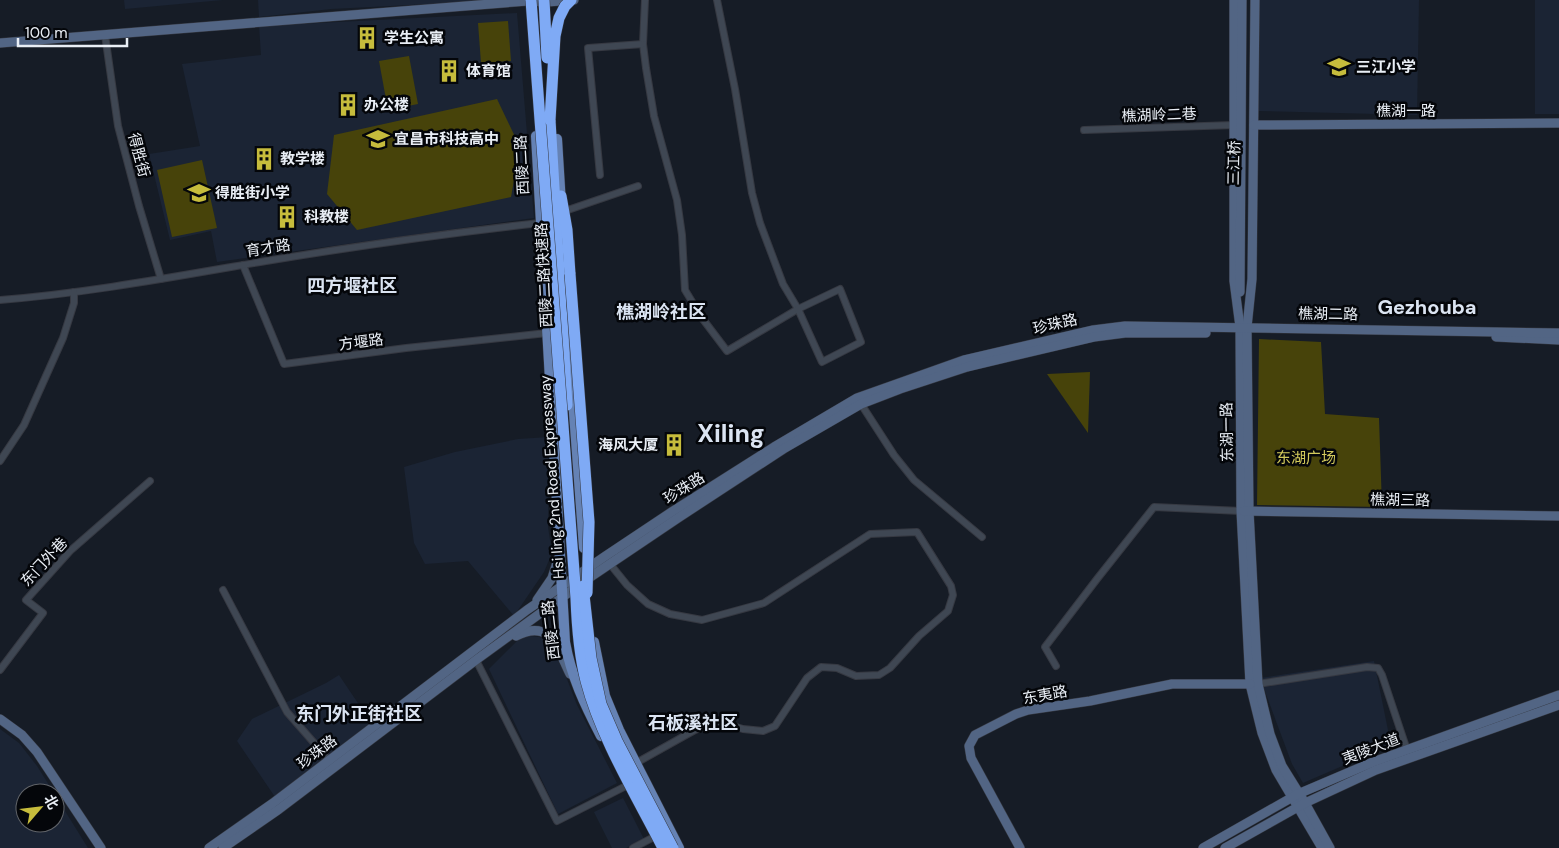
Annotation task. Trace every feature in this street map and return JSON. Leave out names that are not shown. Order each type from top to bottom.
[{"type":"highway","name":"Hsi ling 2nd Road Expressway","points":[[528,0],[538,87],[577,631],[586,681],[602,728],[663,848]]},
{"type":"highway","points":[[550,120],[555,36],[559,18],[565,6],[573,0]]},
{"type":"highway","points":[[546,1],[550,120]]},
{"type":"highway","name":"西陵二路快速路","points":[[550,120],[568,429],[586,613]]},
{"type":"highway","points":[[560,190],[562,212],[567,230],[589,522],[586,613],[591,658],[601,704],[617,741],[673,848]]},
{"type":"main road","points":[[0,43],[528,0],[573,0]]},
{"type":"main road","name":"西陵二路","points":[[528,0],[565,642],[568,659],[580,696],[658,848]]},
{"type":"main road","points":[[1234,0],[1234,281],[1243,330],[1245,511],[1254,684],[1278,758],[1295,796],[1330,848]]},
{"type":"main road","name":"三江桥","points":[[1242,0],[1243,330]]},
{"type":"main road","name":"三江桥","points":[[1243,330],[1250,0]]},
{"type":"main road","points":[[1243,330],[1252,279],[1255,0]]},
{"type":"main road","points":[[546,1],[560,190]]},
{"type":"main road","name":"樵湖一路","points":[[1254,125],[1559,123]]},
{"type":"main road","points":[[562,212],[562,240],[586,575],[592,634],[605,696],[619,730],[679,848]]},
{"type":"main road","name":"珍珠路","points":[[223,848],[278,810],[492,649],[562,592],[673,511],[857,398],[964,360],[1093,330],[1125,326],[1243,330]]},
{"type":"main road","name":"樵湖二路","points":[[1243,330],[1559,333]]},
{"type":"main road","name":"樵湖二路","points":[[1243,330],[1559,340]]},
{"type":"main road","name":"珍珠路","points":[[586,575],[610,564],[786,448],[861,404],[900,389],[967,368],[1094,337],[1125,333],[1243,330]]},
{"type":"main road","name":"樵湖三路","points":[[1245,511],[1559,516]]},
{"type":"main road","points":[[527,610],[544,592],[552,578],[559,554]]},
{"type":"main road","name":"珍珠路","points":[[209,848],[273,803],[527,610],[562,592]]},
{"type":"main road","points":[[492,649],[522,632],[535,630],[547,633],[556,646],[580,696]]},
{"type":"main road","name":"东夷路","points":[[1020,848],[971,758],[969,746],[975,735],[1028,710],[1090,701],[1172,684],[1254,684]]},
{"type":"main road","name":"夷陵大道","points":[[1203,848],[1295,796],[1373,762],[1559,695]]},
{"type":"main road","name":"夷陵大道","points":[[1225,848],[1301,805],[1376,770],[1559,705]]},
{"type":"main road","points":[[0,719],[22,735],[37,752],[101,848]]},
{"type":"main road","points":[[1301,805],[1322,848]]},
{"type":"street","points":[[644,0],[643,44],[654,116],[677,200],[682,235],[685,290],[702,318],[727,352],[798,309],[840,289],[861,342],[822,362],[798,309],[783,284],[760,224],[752,193],[735,89],[717,0]]},
{"type":"street","name":"得胜街","points":[[105,35],[118,126],[161,279]]},
{"type":"street","points":[[600,175],[588,48],[643,44]]},
{"type":"street","name":"樵湖岭二巷","points":[[1084,130],[1234,124]]},
{"type":"street","points":[[562,212],[638,186]]},
{"type":"street","name":"育才路","points":[[0,300],[74,292],[470,231],[540,223]]},
{"type":"street","name":"方堰路","points":[[243,265],[284,364],[406,348],[547,334]]},
{"type":"street","points":[[0,461],[24,425],[63,338],[74,303],[74,292]]},
{"type":"street","points":[[861,404],[894,456],[914,480],[982,537]]},
{"type":"street","name":"东门外巷","points":[[0,670],[43,613],[26,600],[70,551],[150,481]]},
{"type":"street","points":[[1056,666],[1045,647],[1154,507],[1245,511]]},
{"type":"street","points":[[610,564],[627,585],[648,604],[670,614],[702,620],[764,603],[870,534],[917,532],[951,586],[953,595],[948,611],[919,636],[890,668],[879,675],[856,676],[837,668],[821,668],[807,678],[775,726],[763,732],[743,729],[719,722],[695,730],[636,763]]},
{"type":"street","points":[[223,590],[287,712],[329,760]]},
{"type":"street","points":[[476,660],[558,821],[626,786]]},
{"type":"street","points":[[1254,684],[1359,668],[1378,668],[1407,750]]},
{"type":"street","points":[[633,848],[652,838]]},
{"type":"shaded area","points":[[124,0],[223,0],[125,9]]},
{"type":"shaded area","points":[[258,0],[510,0],[331,9],[259,17]]},
{"type":"shaded area","name":"三江小学","points":[[1260,0],[1419,0],[1417,115],[1258,111]]},
{"type":"shaded area","points":[[1535,0],[1559,0],[1559,114],[1535,114]]},
{"type":"shaded area","name":"宜昌市科技高中","points":[[517,13],[534,218],[217,262],[211,231],[170,240],[149,154],[200,146],[182,64],[261,55],[259,26]]},
{"type":"shaded area","points":[[549,437],[548,527],[552,553],[544,572],[514,616],[468,561],[425,564],[414,543],[404,467],[455,452],[518,439]]},
{"type":"shaded area","points":[[523,635],[547,638],[565,674],[577,705],[617,783],[558,814],[489,669]]},
{"type":"shaded area","points":[[1374,661],[1391,745],[1303,783],[1292,764],[1260,678]]},
{"type":"shaded area","points":[[339,675],[372,724],[275,797],[237,741],[252,719]]},
{"type":"shaded area","points":[[0,729],[19,743],[48,783],[15,783],[15,833],[65,833],[65,811],[88,848],[0,848]]},
{"type":"shaded area","points":[[623,798],[644,839],[626,848],[612,848],[594,812]]},
{"type":"green space","points":[[508,21],[511,61],[481,63],[478,23]]},
{"type":"green space","points":[[409,56],[418,104],[388,110],[379,61]]},
{"type":"green space","points":[[497,99],[520,147],[511,197],[357,230],[327,194],[334,135]]},
{"type":"green space","points":[[202,160],[217,228],[172,237],[157,170]]},
{"type":"green space","name":"东湖广场","points":[[1259,339],[1321,342],[1325,414],[1379,418],[1382,507],[1257,505]]},
{"type":"green space","points":[[1090,372],[1088,433],[1047,374]]},
{"type":"place","name":"学生公寓","points":[[367,38]]},
{"type":"place","name":"三江小学","points":[[1339,67]]},
{"type":"place","name":"体育馆","points":[[449,71]]},
{"type":"place","name":"办公楼","points":[[348,105]]},
{"type":"place","name":"宜昌市科技高中","points":[[378,139]]},
{"type":"place","name":"教学楼","points":[[264,159]]},
{"type":"place","name":"得胜街小学","points":[[199,193]]},
{"type":"place","name":"科教楼","points":[[287,217]]},
{"type":"place","name":"海风大厦","points":[[674,445]]},
{"type":"district","name":"四方堰社区","points":[[352,286]]},
{"type":"district","name":"Gezhouba","points":[[1427,307]]},
{"type":"district","name":"樵湖岭社区","points":[[661,312]]},
{"type":"district","name":"Xiling","points":[[731,433]]},
{"type":"district","name":"东门外正街社区","points":[[359,714]]},
{"type":"district","name":"石板溪社区","points":[[693,723]]}]
